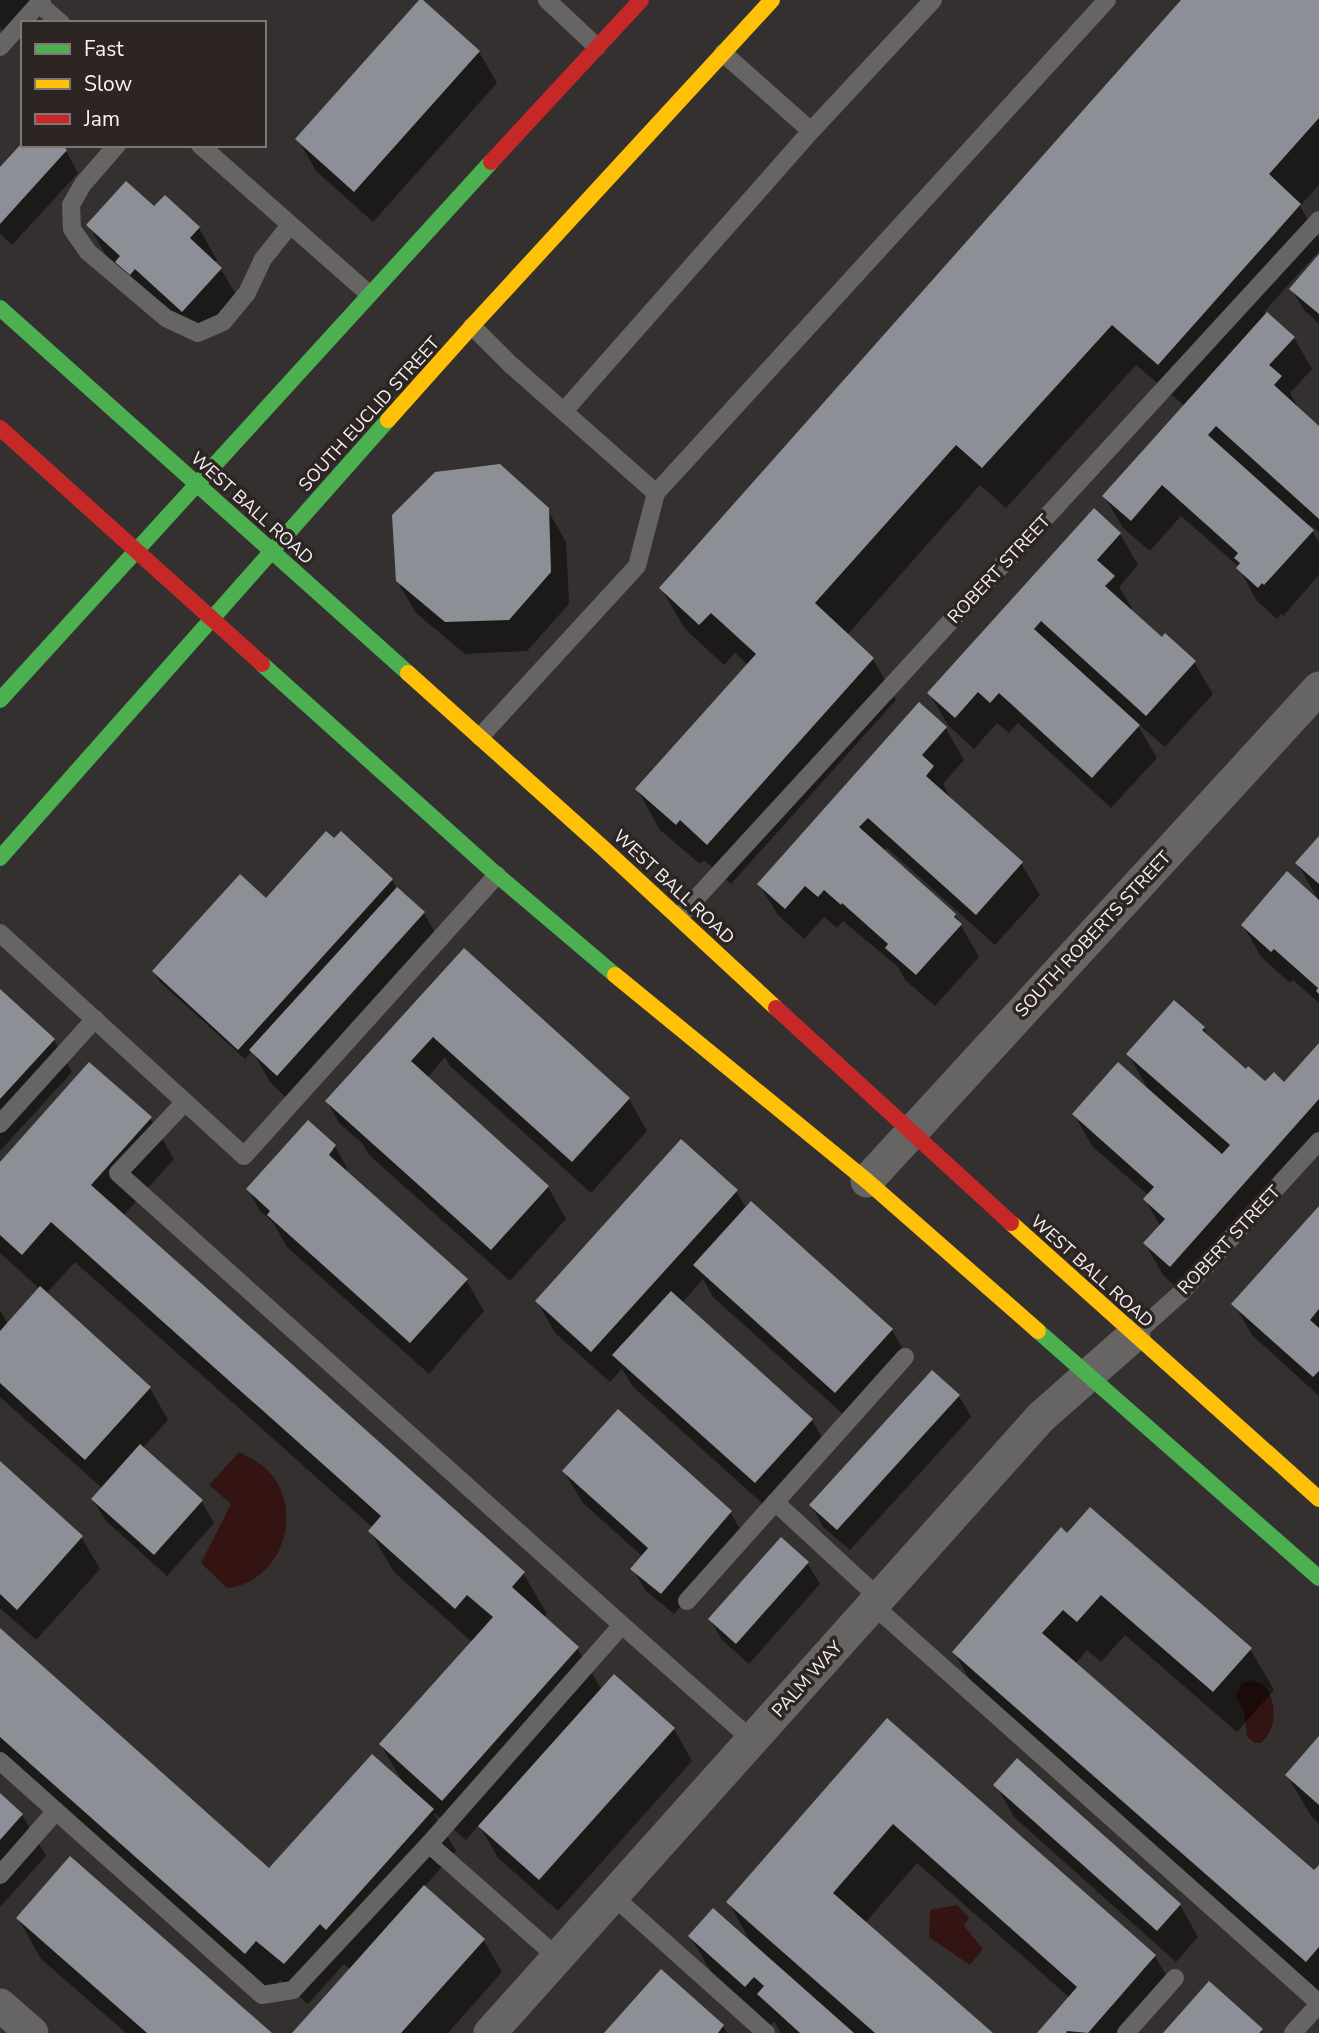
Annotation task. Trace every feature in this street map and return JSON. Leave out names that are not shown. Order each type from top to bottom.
[{"type":"main road","points":[[0,699],[369,294],[642,0]]},
{"type":"main road","name":"SOUTH EUCLID STREET","points":[[0,858],[472,326],[772,0]]},
{"type":"main road","name":"WEST BALL ROAD","points":[[0,308],[480,737],[911,1133],[1319,1499]]},
{"type":"main road","points":[[0,428],[497,875],[696,1044],[867,1181],[1319,1578]]},
{"type":"street","name":"SOUTH ROBERTS STREET","points":[[867,1181],[1319,688]]},
{"type":"street","name":"PALM WAY","points":[[490,2033],[1041,1417],[1134,1335]]},
{"type":"street","points":[[0,2005],[32,2033]]},
{"type":"lane","points":[[547,0],[597,47]]},
{"type":"lane","points":[[564,411],[811,131],[933,0]]},
{"type":"lane","points":[[480,737],[637,566],[656,493],[1107,0]]},
{"type":"lane","points":[[24,21],[41,2],[59,21]]},
{"type":"lane","points":[[0,47],[21,24]]},
{"type":"lane","points":[[723,53],[811,131]]},
{"type":"lane","points":[[115,147],[83,184],[71,205],[72,229],[88,252],[166,318],[198,333],[223,322],[247,293],[263,259],[290,225]]},
{"type":"lane","points":[[202,147],[369,294]]},
{"type":"lane","name":"ROBERT STREET","points":[[679,917],[1319,220]]},
{"type":"lane","points":[[472,326],[510,364],[656,493]]},
{"type":"lane","points":[[0,933],[244,1156],[497,875]]},
{"type":"lane","points":[[0,1124],[95,1020]]},
{"type":"lane","points":[[185,1102],[118,1173],[752,1740]]},
{"type":"lane","name":"ROBERT STREET","points":[[1134,1335],[1182,1292],[1319,1141]]},
{"type":"lane","points":[[687,1601],[905,1357]]},
{"type":"lane","points":[[775,1502],[876,1602],[1319,2004],[1293,2033]]},
{"type":"lane","points":[[0,1761],[262,1995],[293,1990],[429,1844],[622,1625]]},
{"type":"lane","points":[[0,1875],[56,1811]]},
{"type":"lane","points":[[429,1844],[556,1957]]},
{"type":"lane","points":[[612,1895],[766,2033]]},
{"type":"lane","points":[[1126,2033],[1175,1978]]},
{"type":"shaded area","points":[[239,1452],[263,1466],[274,1478],[286,1511],[286,1529],[272,1562],[260,1574],[245,1583],[227,1588],[201,1563],[231,1504],[209,1485]]},
{"type":"shaded area","points":[[1250,1680],[1263,1684],[1273,1706],[1273,1722],[1267,1737],[1261,1743],[1255,1743],[1247,1737],[1244,1711],[1236,1696],[1241,1684]]},
{"type":"shaded area","points":[[957,1905],[969,1918],[964,1926],[983,1949],[970,1965],[929,1937],[930,1910]]},
{"type":"building","points":[[419,0],[423,0],[480,51],[354,192],[295,139]]},
{"type":"building","points":[[1181,0],[1319,0],[1319,118],[1269,174],[1301,204],[1158,365],[1112,325],[982,468],[956,445],[815,603],[874,658],[707,845],[680,820],[676,825],[635,789],[756,654],[711,613],[699,625],[659,588]]},
{"type":"building","points":[[21,144],[21,147],[64,147],[67,150],[0,224],[0,167]]},
{"type":"building","points":[[126,181],[154,206],[165,195],[200,227],[190,238],[222,268],[182,312],[135,269],[130,275],[115,262],[120,256],[86,225]]},
{"type":"building","points":[[1319,254],[1319,314],[1289,289]]},
{"type":"building","points":[[1267,312],[1295,337],[1269,365],[1282,376],[1274,385],[1319,426],[1319,519],[1216,426],[1208,435],[1314,530],[1264,585],[1262,583],[1258,588],[1236,568],[1240,563],[1234,558],[1238,553],[1162,485],[1131,521],[1102,496]]},
{"type":"building","points":[[500,464],[549,508],[551,572],[509,620],[445,622],[396,581],[392,515],[435,472]]},
{"type":"building","points":[[1094,508],[1121,533],[1097,560],[1115,576],[1105,586],[1162,637],[1165,633],[1196,661],[1146,716],[1041,621],[1034,629],[1140,725],[1092,778],[999,693],[990,703],[978,692],[955,718],[927,693]]},
{"type":"building","points":[[919,702],[947,727],[922,755],[934,766],[926,776],[1023,862],[976,915],[868,818],[859,827],[956,914],[954,917],[962,924],[916,975],[885,948],[888,944],[824,890],[818,897],[805,886],[785,909],[757,884]]},
{"type":"building","points":[[326,831],[334,838],[341,831],[393,879],[238,1050],[152,971],[240,874],[266,898]]},
{"type":"building","points":[[1319,836],[1319,884],[1295,863]]},
{"type":"building","points":[[1287,871],[1319,900],[1319,994],[1316,991],[1318,988],[1274,949],[1271,952],[1241,925]]},
{"type":"building","points":[[397,887],[425,912],[277,1076],[249,1050]]},
{"type":"building","points":[[464,948],[630,1098],[572,1162],[433,1037],[411,1061],[549,1186],[491,1250],[325,1101]]},
{"type":"building","points":[[0,989],[55,1039],[0,1099]]},
{"type":"building","points":[[1174,1000],[1205,1027],[1202,1030],[1246,1069],[1248,1066],[1265,1081],[1274,1072],[1284,1082],[1319,1043],[1319,1099],[1170,1267],[1143,1243],[1165,1219],[1143,1199],[1154,1187],[1072,1114],[1118,1062],[1222,1154],[1230,1145],[1126,1054]]},
{"type":"building","points":[[89,1062],[152,1117],[91,1185],[525,1572],[512,1587],[579,1647],[442,1801],[379,1744],[493,1617],[467,1595],[455,1609],[368,1531],[381,1516],[51,1222],[22,1255],[0,1235],[0,1162]]},
{"type":"building","points":[[308,1120],[336,1145],[329,1155],[468,1279],[410,1343],[267,1215],[270,1211],[246,1189]]},
{"type":"building","points":[[681,1139],[738,1190],[591,1352],[535,1301]]},
{"type":"building","points":[[751,1201],[893,1329],[835,1393],[693,1265]]},
{"type":"building","points":[[1319,1206],[1319,1309],[1310,1320],[1319,1328],[1319,1371],[1313,1377],[1231,1304]]},
{"type":"building","points":[[40,1286],[151,1387],[85,1460],[0,1383],[0,1331]]},
{"type":"building","points":[[671,1291],[813,1419],[755,1483],[612,1355]]},
{"type":"building","points":[[932,1370],[960,1395],[837,1530],[809,1505]]},
{"type":"building","points":[[618,1409],[732,1511],[661,1594],[630,1569],[648,1548],[562,1471]]},
{"type":"building","points":[[140,1444],[203,1500],[154,1555],[91,1499]]},
{"type":"building","points":[[0,1461],[83,1536],[17,1610],[0,1594]]},
{"type":"building","points":[[1090,1507],[1252,1648],[1213,1692],[1101,1595],[1077,1622],[1063,1610],[1042,1633],[1314,1870],[1319,1865],[1319,1947],[1306,1962],[952,1652],[1061,1527],[1067,1533]]},
{"type":"building","points":[[781,1537],[809,1562],[736,1644],[708,1619]]},
{"type":"building","points":[[0,1628],[269,1868],[372,1754],[434,1809],[326,1930],[320,1924],[284,1964],[256,1941],[245,1954],[0,1737]]},
{"type":"building","points":[[614,1674],[675,1728],[539,1880],[478,1826]]},
{"type":"building","points":[[887,1718],[1156,1955],[1088,2033],[1037,2033],[1077,1987],[893,1824],[833,1893],[993,2033],[875,2033],[726,1902]]},
{"type":"building","points":[[1319,1736],[1319,1805],[1285,1775]]},
{"type":"building","points":[[1017,1758],[1181,1904],[1157,1931],[993,1785]]},
{"type":"building","points":[[0,1793],[23,1814],[0,1840]]},
{"type":"building","points":[[70,1856],[272,2033],[147,2033],[16,1918]]},
{"type":"building","points":[[424,1885],[485,1939],[401,2033],[292,2033]]},
{"type":"building","points":[[713,1908],[854,2033],[800,2033],[757,1994],[764,1986],[754,1977],[745,1987],[688,1936]]},
{"type":"building","points":[[661,1969],[724,2025],[718,2033],[604,2033]]},
{"type":"building","points":[[1209,1981],[1263,2029],[1259,2033],[1163,2033]]},
{"type":"traffic: fast","points":[[0,700],[491,162]]},
{"type":"traffic: fast","points":[[0,308],[408,673]]},
{"type":"traffic: fast","points":[[0,858],[388,420]]},
{"type":"traffic: fast","points":[[262,664],[497,875],[615,975]]},
{"type":"traffic: fast","points":[[1038,1331],[1319,1578]]},
{"type":"traffic: slow","points":[[388,420],[772,0]]},
{"type":"traffic: slow","points":[[408,673],[776,1008]]},
{"type":"traffic: slow","points":[[615,975],[867,1181],[1038,1331]]},
{"type":"traffic: slow","points":[[1011,1223],[1319,1499]]},
{"type":"traffic: jam","points":[[491,162],[641,0]]},
{"type":"traffic: jam","points":[[0,428],[262,664]]},
{"type":"traffic: jam","points":[[776,1008],[1011,1223]]}]
